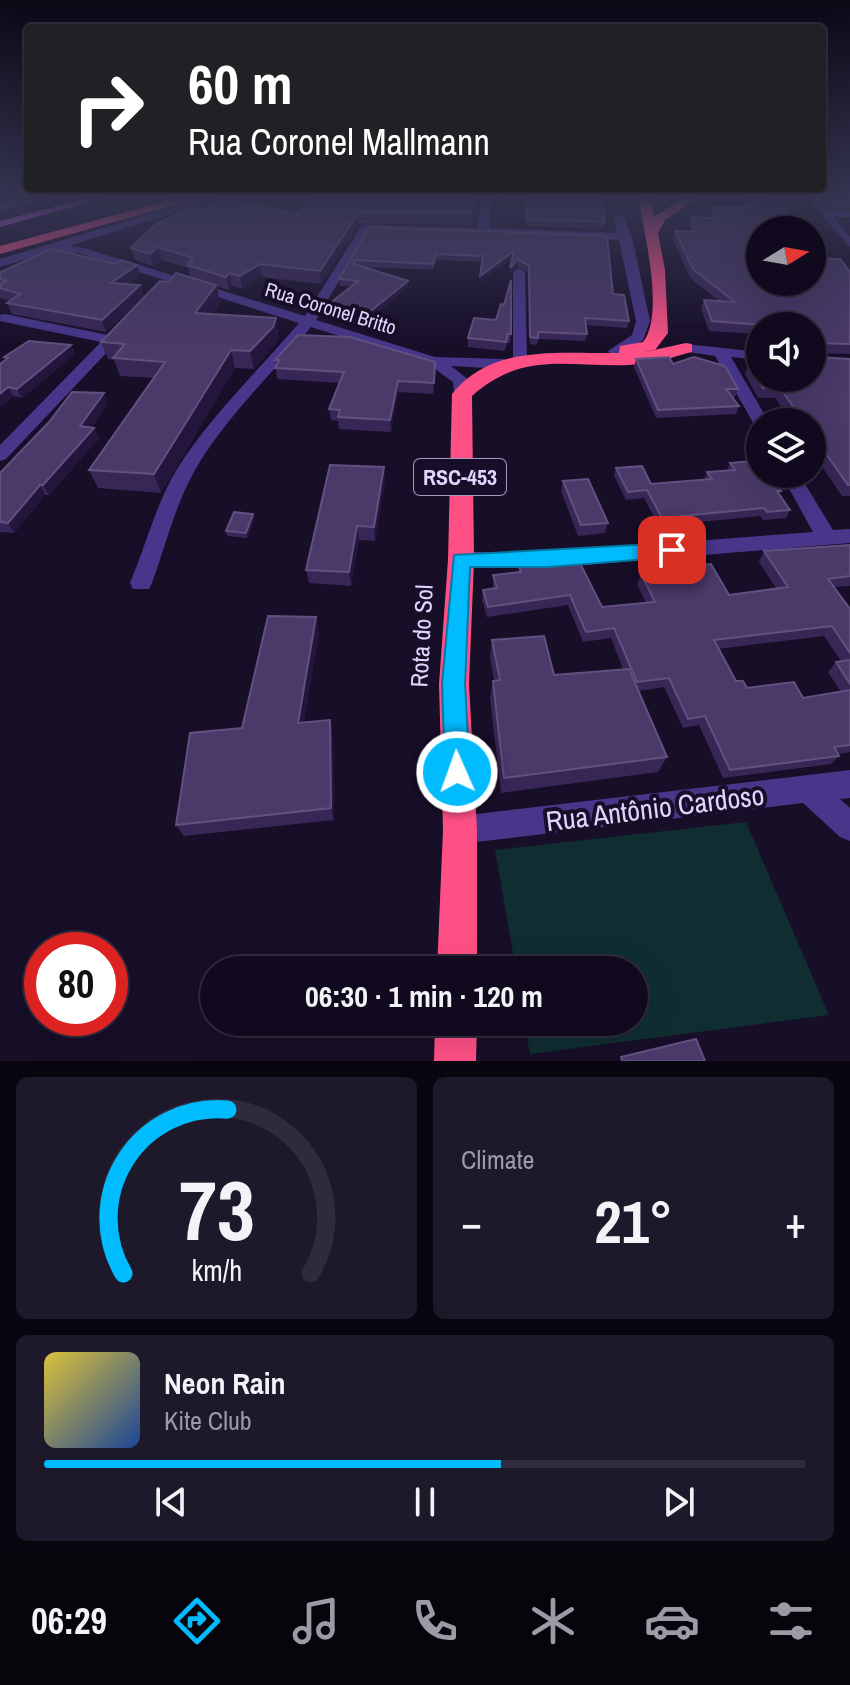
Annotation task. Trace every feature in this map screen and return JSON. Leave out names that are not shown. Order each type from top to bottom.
[{"type":"highway","points":[[649,346],[659,333],[654,247]]},
{"type":"highway","points":[[658,270],[686,348]]},
{"type":"highway","points":[[657,299],[671,336],[686,348]]},
{"type":"highway","points":[[462,394],[479,378],[512,362],[649,346],[686,348]]},
{"type":"highway","points":[[540,359],[649,358],[686,348]]},
{"type":"highway","name":"Rota do Sol","points":[[457,956],[460,830],[454,684],[461,560],[462,394]]},
{"type":"highway","points":[[455,1061],[456,1036]]},
{"type":"street","name":"Rua Coronel Britto","points":[[0,263],[63,247]]},
{"type":"street","name":"Rua Coronel Britto","points":[[80,247],[167,284],[308,322],[433,361]]},
{"type":"street","points":[[141,583],[184,473],[227,410],[249,391],[308,322],[354,247]]},
{"type":"street","points":[[615,351],[638,337],[643,330],[628,247]]},
{"type":"street","points":[[433,361],[512,362],[519,272]]},
{"type":"street","points":[[5,318],[111,340]]},
{"type":"street","points":[[0,455],[131,320]]},
{"type":"street","points":[[686,348],[746,355]]},
{"type":"street","points":[[721,353],[753,408]]},
{"type":"street","points":[[433,361],[461,380],[462,394]]},
{"type":"street","points":[[798,488],[827,538]]},
{"type":"street","points":[[461,560],[548,560],[850,536]]},
{"type":"street","name":"Rua Antônio Cardoso","points":[[460,830],[850,784]]},
{"type":"street","points":[[809,790],[850,827]]},
{"type":"green space","points":[[746,822],[829,1015],[530,1054],[527,1036],[648,1036],[648,956],[514,956],[495,850]]},
{"type":"building","points":[[133,247],[336,247],[320,271],[260,264],[240,276],[229,273],[226,277],[187,265],[193,258],[158,247],[150,254]]},
{"type":"building","points":[[358,247],[608,247],[613,294],[624,295],[629,321],[585,318],[587,334],[538,332],[538,338],[530,337],[529,266],[518,259],[510,268],[514,251],[480,276],[483,256],[436,254],[433,264],[354,260],[354,264],[408,281],[362,318],[324,308],[358,281],[339,279]]},
{"type":"building","points":[[682,247],[746,247],[746,296],[826,296],[826,258],[840,259],[850,272],[850,344],[826,343],[826,312],[746,312],[746,324],[712,321],[704,300],[735,302],[693,269]]},
{"type":"building","points":[[52,249],[116,264],[121,260],[137,265],[111,283],[140,285],[102,320],[7,303],[20,294],[0,288],[0,284],[6,281],[0,279],[0,272]]},
{"type":"building","points":[[176,273],[216,285],[195,313],[276,318],[273,327],[250,351],[231,350],[154,474],[89,470],[165,362],[113,358],[125,344],[101,342],[160,281],[169,282]]},
{"type":"building","points":[[511,280],[511,334],[508,334],[506,342],[468,338],[474,318],[496,320]]},
{"type":"building","points":[[298,335],[350,337],[435,362],[434,383],[398,381],[390,420],[338,417],[340,410],[329,409],[344,372],[275,368],[279,360],[275,360]]},
{"type":"building","points":[[29,341],[71,345],[17,389],[8,387],[0,394],[0,364],[8,358],[4,357]]},
{"type":"building","points":[[669,357],[673,364],[694,357],[725,366],[738,389],[726,389],[739,406],[658,410],[636,359]]},
{"type":"building","points":[[826,358],[850,359],[850,485],[826,454],[826,408],[794,408],[783,392],[826,392]]},
{"type":"building","points":[[72,392],[104,393],[80,426],[94,428],[8,523],[0,522],[0,473],[49,422]]},
{"type":"building","points":[[746,461],[746,488],[779,488],[781,491],[777,491],[790,510],[767,512],[764,508],[662,518],[647,490],[628,492],[616,468],[642,466],[651,484],[712,479],[707,472],[735,470],[730,463]]},
{"type":"building","points":[[330,465],[384,467],[374,527],[357,526],[349,572],[306,570]]},
{"type":"building","points":[[588,479],[608,523],[581,525],[563,481]]},
{"type":"building","points":[[234,512],[253,514],[246,533],[226,531]]},
{"type":"building","points":[[850,545],[850,576],[828,579],[850,609],[850,653],[832,626],[714,640],[736,681],[743,681],[747,688],[794,682],[803,698],[850,690],[850,745],[834,747],[839,756],[730,770],[705,716],[688,719],[669,678],[637,682],[614,628],[586,632],[570,595],[488,607],[483,590],[497,588],[493,575],[521,572],[519,566],[578,559],[602,607],[655,602],[641,574],[711,564],[729,595],[788,587],[764,551]]},
{"type":"building","points":[[268,616],[316,617],[298,723],[330,720],[331,808],[176,825],[190,733],[242,728]]},
{"type":"building","points":[[544,636],[554,675],[629,669],[667,757],[504,778],[493,681],[500,680],[492,640]]},
{"type":"building","points":[[850,660],[850,684],[836,662]]},
{"type":"building","points":[[696,1039],[705,1061],[622,1061],[621,1057]]},
{"type":"route","points":[[457,772],[454,684],[461,560],[548,560],[672,550]]}]
